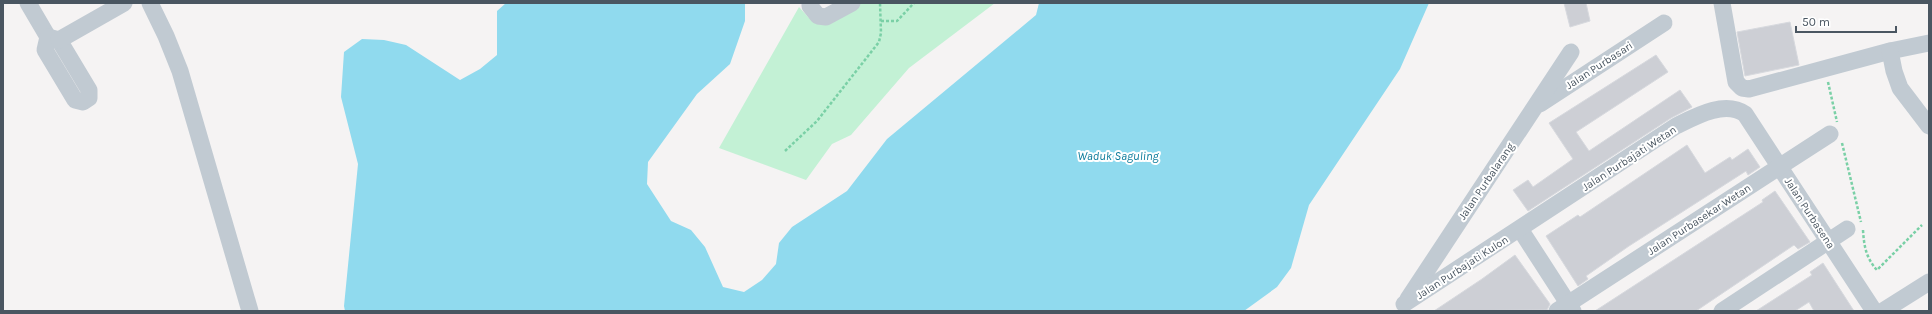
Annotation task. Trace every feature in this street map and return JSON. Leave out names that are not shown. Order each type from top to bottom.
[{"type":"street","points":[[28,3],[53,38],[124,3]]},
{"type":"street","points":[[150,3],[166,36],[180,71],[250,311]]},
{"type":"street","points":[[810,3],[818,16],[826,17],[852,3]]},
{"type":"street","points":[[1722,3],[1736,82],[1742,88],[1749,89],[1890,51],[1929,43]]},
{"type":"street","name":"Jalan Purbasari","points":[[1535,107],[1664,23]]},
{"type":"street","points":[[1890,51],[1894,71],[1900,88],[1929,126]]},
{"type":"street","name":"Jalan Purbalarang","points":[[1402,308],[1571,52]]},
{"type":"street","name":"Jalan Purbajati Wetan","points":[[1520,229],[1676,126],[1696,116],[1718,110],[1733,108],[1738,109],[1745,114]]},
{"type":"street","name":"Jalan Purbasena","points":[[1745,114],[1874,311]]},
{"type":"street","name":"Jalan Purbasekar Wetan","points":[[1566,309],[1780,166],[1836,133]]},
{"type":"street","points":[[1520,229],[1566,309]]},
{"type":"street","name":"Jalan Purbajati Kulon","points":[[1402,308],[1520,229]]},
{"type":"street","points":[[1722,311],[1847,229]]},
{"type":"street","points":[[1884,311],[1929,282]]},
{"type":"path","points":[[785,151],[817,121],[879,42],[881,21],[880,3]]},
{"type":"path","points":[[881,21],[897,21],[914,3]]},
{"type":"path","points":[[1824,68],[1836,133],[1862,229],[1865,247],[1869,260],[1877,270],[1922,225]]},
{"type":"green space","points":[[857,3],[995,3],[909,68],[851,135],[832,144],[806,180],[719,148],[799,7],[809,18],[825,21]]},
{"type":"water","name":"Waduk Saguling","points":[[506,3],[745,3],[745,21],[730,64],[697,94],[648,162],[647,184],[671,221],[691,230],[705,247],[723,287],[744,292],[762,280],[776,264],[779,243],[792,227],[847,191],[887,139],[1036,15],[1039,3],[1429,3],[1400,69],[1309,205],[1291,268],[1277,287],[1244,311],[345,311],[344,306],[358,164],[341,97],[344,52],[362,39],[384,40],[406,45],[460,80],[480,69],[497,55],[497,11]]},
{"type":"building","points":[[1564,3],[1586,3],[1590,21],[1570,27]]},
{"type":"building","points":[[1790,22],[1799,65],[1745,76],[1737,32]]},
{"type":"building","points":[[1656,55],[1668,72],[1576,132],[1589,151],[1680,90],[1692,107],[1671,118],[1528,211],[1513,190],[1528,180],[1533,187],[1573,159],[1549,123]]},
{"type":"building","points":[[1687,145],[1705,173],[1730,157],[1732,160],[1748,149],[1760,167],[1748,175],[1746,171],[1629,246],[1586,276],[1588,279],[1578,286],[1546,236],[1578,215],[1580,217]]},
{"type":"building","points":[[1775,191],[1810,242],[1798,249],[1794,245],[1696,311],[1595,311],[1763,202],[1762,200]]},
{"type":"building","points":[[1515,255],[1550,304],[1547,310],[1434,311],[1482,279]]},
{"type":"building","points":[[1823,263],[1854,311],[1814,311],[1809,302],[1795,311],[1756,311],[1812,275],[1810,272]]}]
